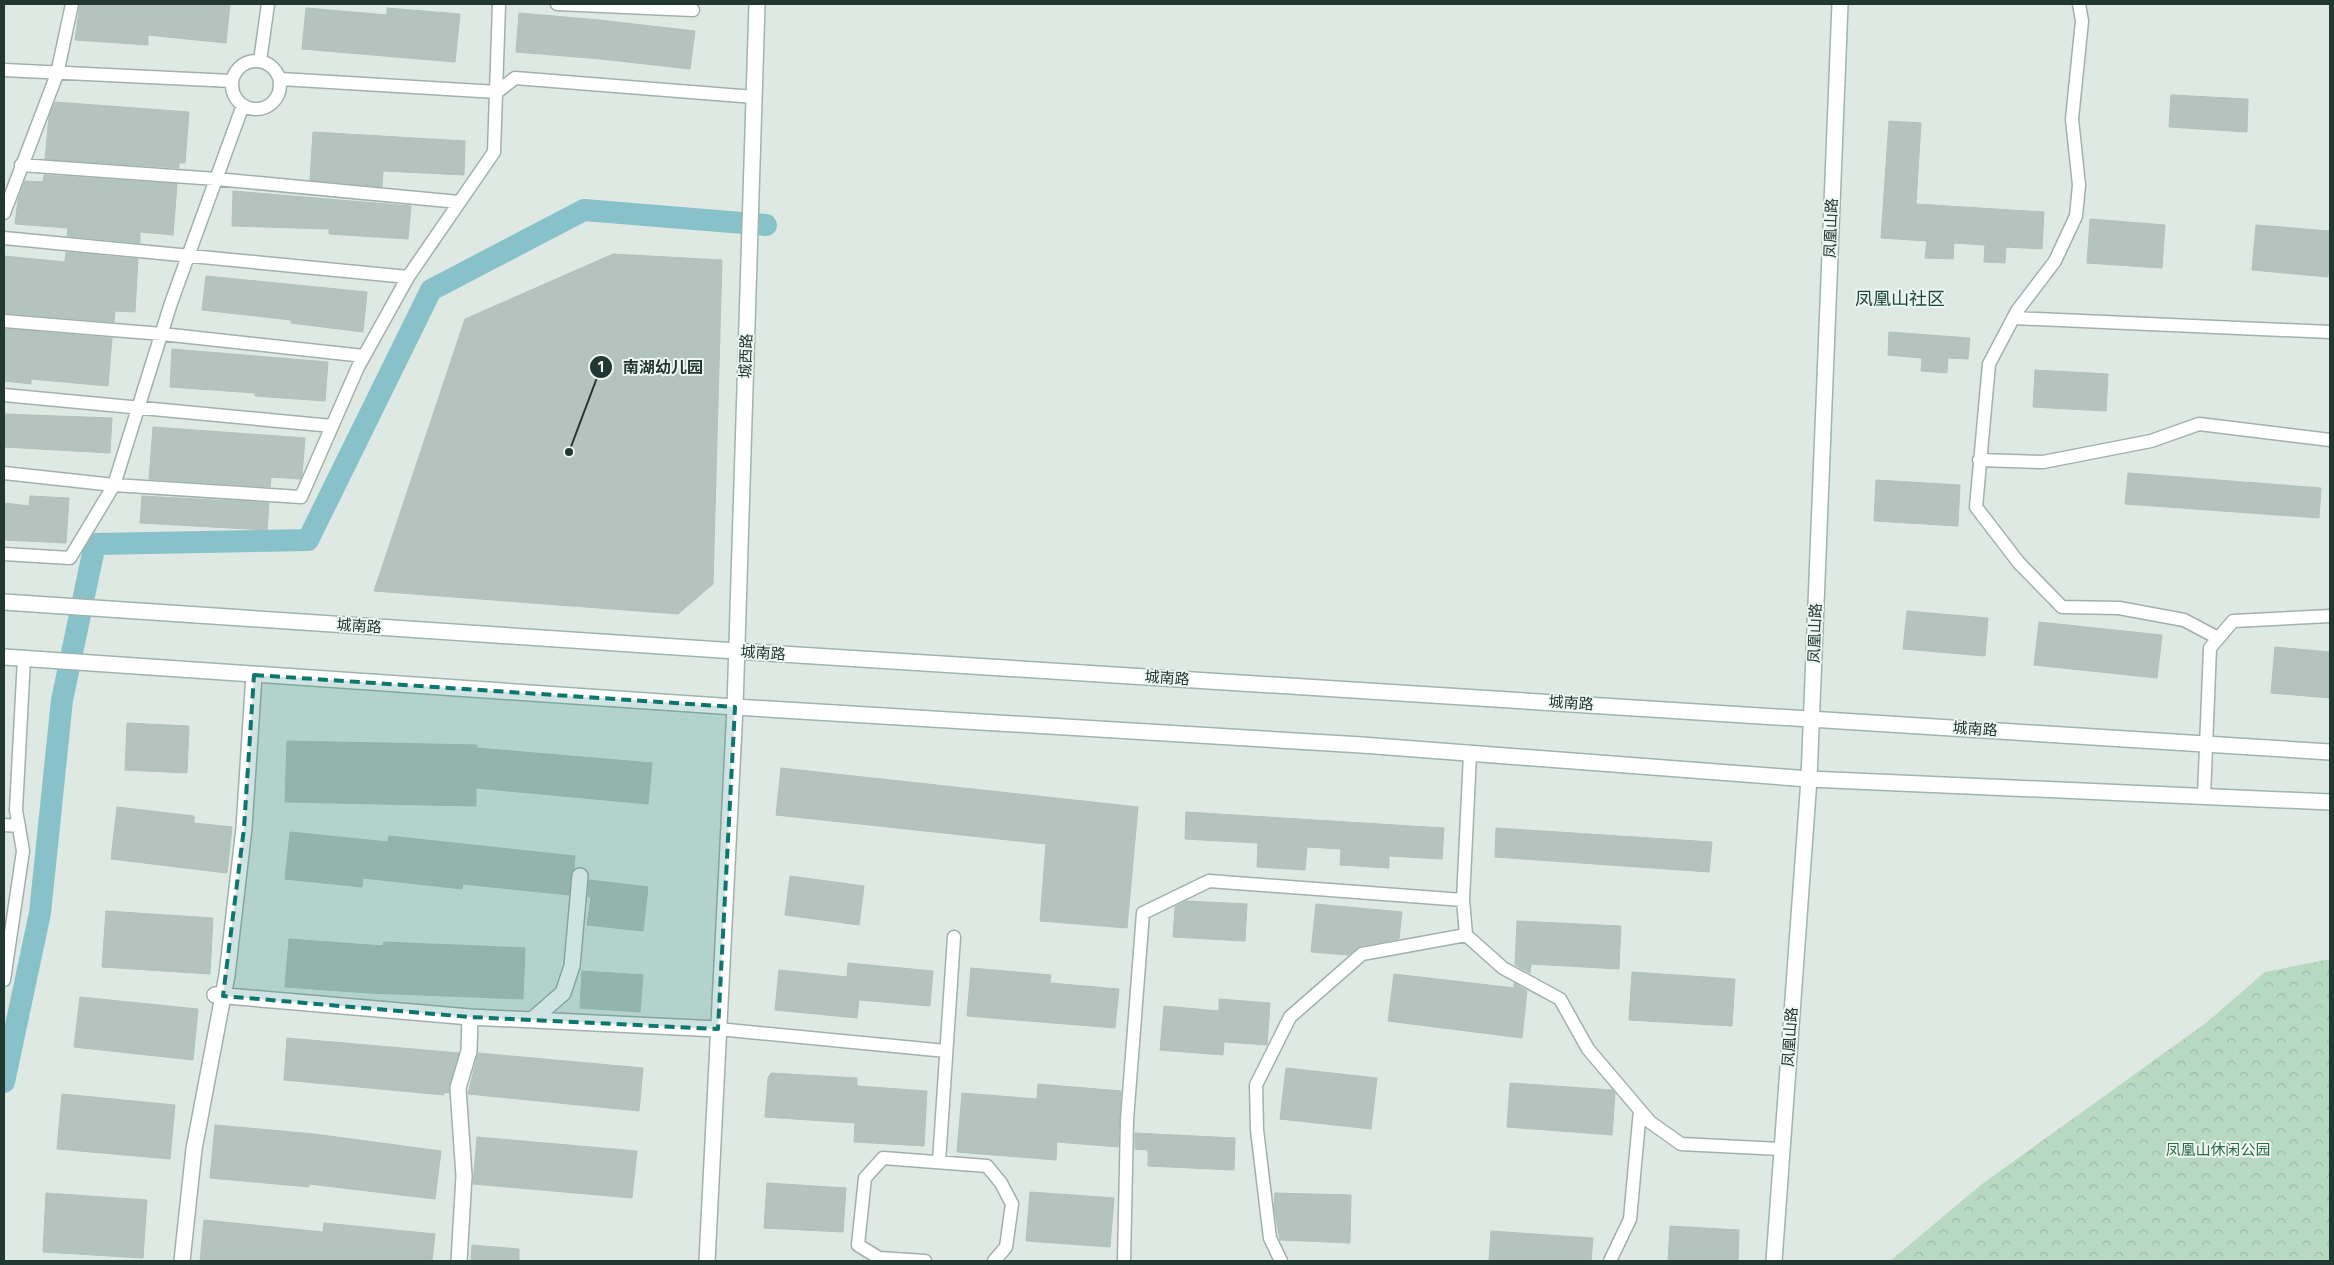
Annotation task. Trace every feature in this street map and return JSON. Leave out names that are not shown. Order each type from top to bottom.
[{"type":"main road","name":"城西路","points":[[706,1261],[735,708],[757,4]]},
{"type":"main road","name":"凤凰山路","points":[[1774,1261],[1809,779],[1840,4]]},
{"type":"main road","name":"城南路","points":[[4,602],[736,651],[2330,752]]},
{"type":"main road","points":[[4,657],[735,708],[1352,744],[1809,779],[2330,802]]},
{"type":"main road","points":[[182,1261],[194,1149],[244,828],[254,675]]},
{"type":"main road","points":[[532,1020],[563,993],[572,966],[580,876]]},
{"type":"main road","points":[[219,996],[470,1017],[718,1029]]},
{"type":"main road","points":[[459,1261],[464,1176],[458,1088],[469,1051],[470,1017]]},
{"type":"lane","points":[[4,212],[57,74],[72,4]]},
{"type":"lane","points":[[260,60],[268,4]]},
{"type":"lane","points":[[4,473],[114,485],[301,497],[364,356],[408,276],[494,152],[499,4]]},
{"type":"lane","points":[[557,4],[693,10]]},
{"type":"lane","points":[[2079,4],[2082,21],[2072,119],[2079,185],[2076,216],[2055,261],[2013,318],[1989,364],[1976,507],[2019,564],[2062,607],[2119,608],[2184,620],[2218,638]]},
{"type":"lane","points":[[260,60],[271,65],[280,78],[279,95],[267,107],[259,109],[243,105],[233,93],[232,81],[236,71],[248,62],[260,60]]},
{"type":"lane","points":[[4,70],[232,81]]},
{"type":"lane","points":[[280,78],[497,92],[515,78],[754,98]]},
{"type":"lane","points":[[4,554],[70,558],[114,485],[189,254],[243,105]]},
{"type":"lane","points":[[22,165],[216,179],[459,202]]},
{"type":"lane","points":[[4,238],[408,276]]},
{"type":"lane","points":[[2013,318],[2330,332]]},
{"type":"lane","points":[[4,321],[162,334],[364,356]]},
{"type":"lane","points":[[4,394],[332,426]]},
{"type":"lane","points":[[1979,460],[2043,462],[2151,441],[2199,424],[2330,440]]},
{"type":"lane","points":[[2204,796],[2210,648],[2233,621],[2330,616]]},
{"type":"lane","points":[[4,980],[9,920],[23,851],[16,810],[24,658]]},
{"type":"lane","points":[[1470,754],[1463,900],[1466,935],[1503,968],[1560,999],[1588,1049],[1650,1122],[1681,1144],[1781,1149]]},
{"type":"lane","points":[[4,825],[19,826]]},
{"type":"lane","points":[[1124,1261],[1127,1120],[1144,914],[1210,881],[1463,900]]},
{"type":"lane","points":[[1281,1261],[1270,1238],[1257,1130],[1256,1086],[1290,1017],[1362,954],[1466,935]]},
{"type":"lane","points":[[939,1162],[954,936]]},
{"type":"lane","points":[[718,1029],[946,1051]]},
{"type":"lane","points":[[1610,1261],[1630,1219],[1640,1110]]},
{"type":"lane","points":[[925,1261],[879,1258],[858,1245],[865,1178],[882,1158],[987,1166],[1001,1183],[1012,1204],[1006,1247],[994,1261]]},
{"type":"highlighted area","points":[[254,675],[735,707],[718,1029],[470,1017],[223,996],[244,828]]},
{"type":"green space","name":"凤凰山休闲公园","points":[[2330,959],[2330,1261],[1890,1261],[1982,1184],[2206,1023],[2265,972]]},
{"type":"building","points":[[80,4],[230,4],[226,43],[148,35],[148,45],[75,40]]},
{"type":"building","points":[[306,8],[387,15],[387,8],[460,14],[455,62],[302,49]]},
{"type":"building","points":[[519,13],[695,31],[690,69],[516,52]]},
{"type":"building","points":[[2171,95],[2248,99],[2247,132],[2169,127]]},
{"type":"building","points":[[55,102],[189,112],[185,163],[179,163],[179,168],[45,159],[49,117]]},
{"type":"building","points":[[1889,121],[1921,123],[1916,204],[2044,212],[2042,249],[2006,247],[2005,263],[1984,262],[1985,245],[1954,243],[1953,259],[1925,258],[1927,241],[1881,238]]},
{"type":"building","points":[[313,132],[465,141],[464,175],[383,171],[382,187],[310,180]]},
{"type":"building","points":[[44,175],[177,184],[173,235],[140,232],[140,243],[67,236],[68,228],[15,224],[18,200],[25,181],[43,182]]},
{"type":"building","points":[[233,191],[411,206],[408,239],[329,234],[329,229],[232,226]]},
{"type":"building","points":[[2090,219],[2165,225],[2162,268],[2087,263]]},
{"type":"building","points":[[2256,225],[2330,231],[2328,277],[2252,270]]},
{"type":"building","points":[[66,252],[138,259],[135,312],[115,311],[114,322],[4,313],[4,256],[65,262]]},
{"type":"building","points":[[613,254],[722,260],[713,584],[678,614],[374,591],[465,319]]},
{"type":"building","points":[[206,276],[367,292],[363,332],[291,323],[291,320],[202,310]]},
{"type":"building","points":[[4,329],[112,338],[108,386],[31,379],[31,384],[4,381]]},
{"type":"building","points":[[1889,332],[1970,338],[1968,359],[1948,358],[1947,373],[1921,371],[1922,358],[1888,355]]},
{"type":"building","points":[[172,349],[328,362],[325,401],[255,396],[255,393],[170,387]]},
{"type":"building","points":[[2035,370],[2108,374],[2106,411],[2033,407]]},
{"type":"building","points":[[4,414],[112,418],[110,453],[4,447]]},
{"type":"building","points":[[153,427],[305,438],[302,476],[300,479],[271,477],[270,487],[149,479]]},
{"type":"building","points":[[2128,473],[2321,488],[2319,518],[2125,504]]},
{"type":"building","points":[[1876,480],[1960,485],[1958,526],[1874,521]]},
{"type":"building","points":[[30,496],[69,498],[66,543],[4,540],[4,503],[29,506]]},
{"type":"building","points":[[142,496],[269,503],[267,530],[140,523]]},
{"type":"building","points":[[1907,611],[1988,618],[1985,656],[1903,649]]},
{"type":"building","points":[[2039,622],[2162,635],[2157,678],[2034,665]]},
{"type":"building","points":[[2275,647],[2330,652],[2330,698],[2271,693]]},
{"type":"building","points":[[127,723],[189,726],[187,773],[125,770]]},
{"type":"building","points":[[287,741],[477,745],[477,748],[652,763],[648,804],[476,788],[476,806],[285,802]]},
{"type":"building","points":[[781,768],[1138,807],[1127,928],[1040,921],[1046,844],[776,815]]},
{"type":"building","points":[[117,807],[194,816],[194,823],[232,827],[227,873],[111,859]]},
{"type":"building","points":[[1186,812],[1444,828],[1442,859],[1389,856],[1389,868],[1340,865],[1341,849],[1307,847],[1305,870],[1257,867],[1258,843],[1185,839]]},
{"type":"building","points":[[1496,828],[1712,842],[1709,872],[1495,857]]},
{"type":"building","points":[[290,832],[388,842],[389,836],[575,856],[574,869],[571,875],[569,895],[463,884],[462,889],[363,878],[362,887],[285,879]]},
{"type":"building","points":[[790,876],[864,886],[859,925],[785,915]]},
{"type":"building","points":[[589,880],[648,887],[643,931],[587,925],[591,897],[588,897]]},
{"type":"building","points":[[1186,901],[1247,904],[1245,941],[1173,937],[1175,907]]},
{"type":"building","points":[[1316,904],[1402,912],[1399,939],[1360,946],[1348,955],[1311,952]]},
{"type":"building","points":[[106,911],[213,918],[210,974],[102,967]]},
{"type":"building","points":[[1517,921],[1621,926],[1619,969],[1531,964],[1530,973],[1515,965]]},
{"type":"building","points":[[289,939],[383,946],[384,942],[525,948],[523,999],[369,993],[285,987]]},
{"type":"building","points":[[848,963],[933,971],[930,1006],[859,1000],[857,1018],[775,1010],[779,970],[847,977]]},
{"type":"building","points":[[971,968],[1051,975],[1050,983],[1119,989],[1115,1028],[967,1016]]},
{"type":"building","points":[[582,971],[643,975],[640,1012],[580,1008]]},
{"type":"building","points":[[1632,972],[1735,979],[1732,1026],[1629,1020]]},
{"type":"building","points":[[1394,974],[1514,988],[1514,983],[1527,991],[1522,1038],[1388,1021]]},
{"type":"building","points":[[80,997],[198,1009],[193,1060],[74,1047]]},
{"type":"building","points":[[1219,999],[1270,1003],[1267,1045],[1224,1042],[1223,1055],[1160,1050],[1164,1006],[1219,1011]]},
{"type":"building","points":[[287,1038],[459,1053],[449,1093],[444,1092],[444,1095],[284,1080]]},
{"type":"building","points":[[478,1053],[643,1068],[639,1111],[468,1094]]},
{"type":"building","points":[[1286,1068],[1377,1078],[1371,1129],[1280,1119]]},
{"type":"building","points":[[771,1073],[857,1078],[857,1086],[927,1091],[924,1146],[854,1142],[855,1123],[765,1117],[768,1078]]},
{"type":"building","points":[[1510,1083],[1613,1090],[1615,1094],[1612,1135],[1507,1127]]},
{"type":"building","points":[[1038,1084],[1121,1091],[1118,1147],[1057,1142],[1056,1160],[957,1152],[962,1093],[1037,1099]]},
{"type":"building","points":[[62,1094],[175,1105],[170,1159],[57,1149]]},
{"type":"building","points":[[215,1125],[314,1134],[441,1151],[435,1199],[309,1184],[309,1187],[210,1178]]},
{"type":"building","points":[[1135,1133],[1235,1138],[1234,1170],[1148,1166],[1148,1150],[1135,1149]]},
{"type":"building","points":[[477,1137],[637,1151],[632,1198],[473,1184]]},
{"type":"building","points":[[767,1183],[846,1188],[843,1232],[764,1228]]},
{"type":"building","points":[[1030,1192],[1114,1198],[1110,1247],[1026,1241]]},
{"type":"building","points":[[46,1193],[147,1200],[143,1258],[43,1252]]},
{"type":"building","points":[[1275,1193],[1351,1195],[1350,1243],[1280,1240],[1274,1207]]},
{"type":"building","points":[[204,1220],[323,1232],[324,1223],[435,1234],[432,1261],[200,1261]]},
{"type":"building","points":[[1670,1226],[1739,1230],[1738,1261],[1668,1261]]},
{"type":"building","points":[[1491,1231],[1593,1238],[1591,1261],[1489,1261]]},
{"type":"building","points":[[472,1245],[519,1249],[519,1261],[471,1261]]},
{"type":"waterway","points":[[4,1082],[40,913],[62,700],[95,544],[308,540],[431,290],[584,210],[766,225]]},
{"type":"place","name":"南湖幼儿园","points":[[569,452]]},
{"type":"district","name":"凤凰山社区","points":[[1900,299]]}]
